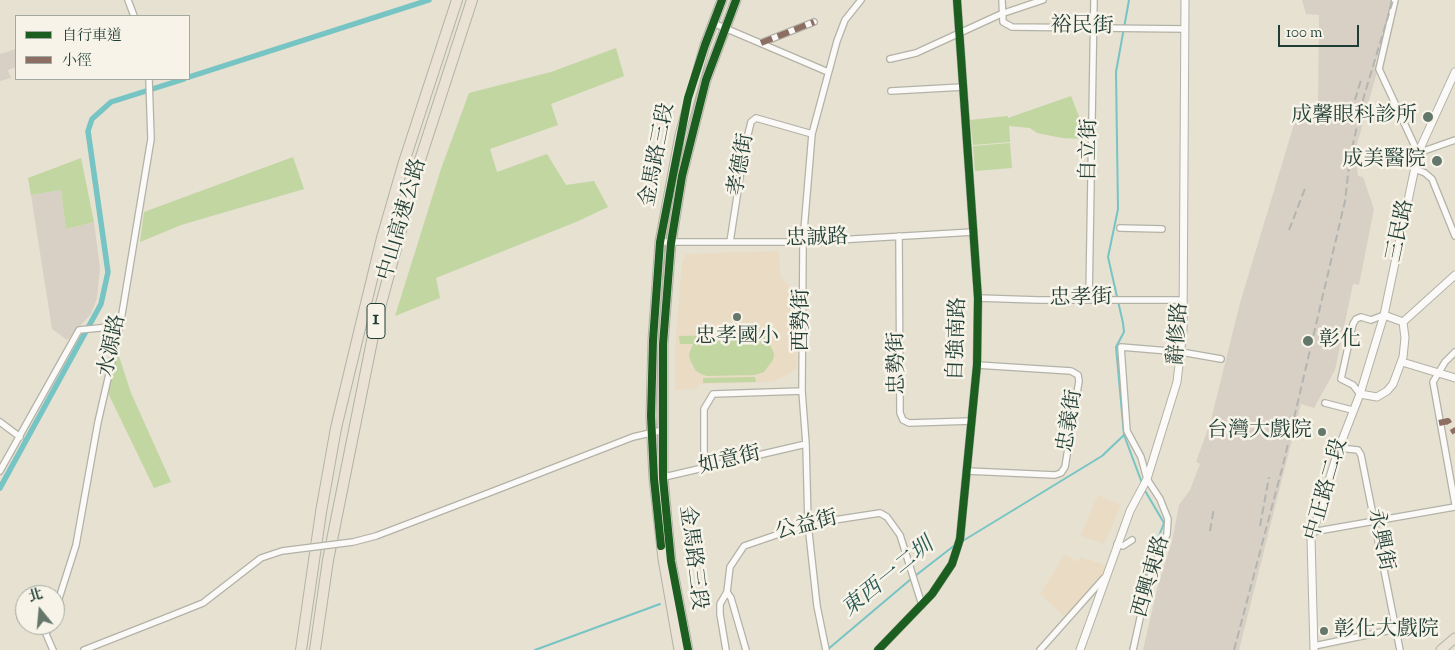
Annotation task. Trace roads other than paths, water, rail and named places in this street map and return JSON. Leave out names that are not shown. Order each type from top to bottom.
[{"type":"highway","name":"中山高速公路","points":[[301,650],[321,512],[336,428],[364,310],[404,162],[457,0]]},
{"type":"highway","name":"中山高速公路","points":[[316,650],[328,560],[374,326],[420,160],[472,0]]},
{"type":"main road","name":"金馬路三段","points":[[679,650],[670,577],[654,479],[651,432],[652,348],[660,242],[688,98],[722,0]]},
{"type":"main road","name":"金馬路三段","points":[[688,650],[670,577],[663,478],[663,344],[671,243],[690,137],[706,80],[736,0]]},
{"type":"main road","points":[[1441,650],[1455,638]]},
{"type":"street","points":[[128,0],[134,15]]},
{"type":"street","name":"西勢街","points":[[826,650],[817,606],[808,524],[806,444],[802,391],[803,242],[812,134],[828,72],[845,20],[861,0]]},
{"type":"street","name":"自強南路","points":[[878,650],[922,605],[952,564],[960,539],[977,366],[978,298],[957,0]]},
{"type":"street","points":[[1002,0],[1002,14]]},
{"type":"street","points":[[890,59],[916,52],[959,31],[1044,0]]},
{"type":"street","name":"自立街","points":[[1089,299],[1094,0]]},
{"type":"street","name":"辭修路","points":[[1080,650],[1117,544],[1144,484],[1177,382],[1181,352],[1183,300],[1185,0]]},
{"type":"street","points":[[1395,0],[1379,69],[1418,153],[1455,140]]},
{"type":"street","name":"裕民街","points":[[1002,14],[1003,22],[1012,27],[1185,30]]},
{"type":"street","points":[[761,43],[814,22]]},
{"type":"street","points":[[714,23],[828,72]]},
{"type":"street","name":"三民路","points":[[1360,394],[1384,314],[1418,153],[1455,72]]},
{"type":"street","name":"水源路","points":[[63,585],[76,545],[98,422],[120,326],[151,139],[149,80]]},
{"type":"street","points":[[891,91],[963,87]]},
{"type":"street","name":"孝德街","points":[[730,242],[751,122],[756,118],[812,134]]},
{"type":"street","points":[[1415,169],[1425,173],[1432,179],[1452,220],[1455,236]]},
{"type":"street","points":[[1120,228],[1162,229]]},
{"type":"street","name":"忠誠路","points":[[660,242],[803,242],[973,232]]},
{"type":"street","name":"忠勢街","points":[[900,236],[900,413],[902,420],[909,422],[972,421]]},
{"type":"street","points":[[1403,322],[1455,276]]},
{"type":"street","name":"忠孝街","points":[[978,298],[1183,300]]},
{"type":"street","points":[[1384,314],[1403,322],[1405,338],[1402,362],[1394,384],[1387,392],[1377,397],[1360,394],[1353,385],[1341,379],[1353,324],[1356,319],[1361,317],[1371,320],[1384,314]]},
{"type":"street","points":[[0,471],[79,330],[120,326]]},
{"type":"street","name":"西興東路","points":[[1133,650],[1148,582],[1168,527],[1166,511],[1144,484],[1141,457],[1127,431],[1122,347],[1181,352]]},
{"type":"street","points":[[1181,352],[1221,359]]},
{"type":"street","points":[[1312,532],[1455,505],[1433,382],[1455,352]]},
{"type":"street","points":[[1402,362],[1455,378]]},
{"type":"street","name":"忠義街","points":[[967,471],[1054,475],[1061,472],[1064,467],[1079,381],[1078,376],[1071,371],[977,366]]},
{"type":"street","points":[[704,469],[704,409],[713,394],[802,391]]},
{"type":"street","name":"中正路二段","points":[[1314,648],[1312,532],[1352,410],[1360,394]]},
{"type":"street","points":[[1325,403],[1352,410]]},
{"type":"street","points":[[0,422],[20,437]]},
{"type":"street","points":[[84,650],[203,603],[261,558],[282,551],[353,542],[376,536],[580,456],[651,432],[663,430]]},
{"type":"street","name":"如意街","points":[[654,479],[806,444]]},
{"type":"street","name":"永興街","points":[[1339,448],[1358,450],[1362,455],[1400,650]]},
{"type":"street","name":"公益街","points":[[746,650],[727,592],[730,567],[744,546],[808,524],[880,513],[887,517],[900,535],[922,605]]},
{"type":"street","points":[[1117,544],[1124,546],[1132,540]]},
{"type":"street","points":[[1040,650],[1104,578]]},
{"type":"street","points":[[726,650],[720,604],[727,592]]},
{"type":"street","points":[[1314,648],[1396,629]]},
{"type":"street","points":[[46,635],[53,650]]},
{"type":"waterway","points":[[190,77],[429,0]]},
{"type":"waterway","points":[[1129,0],[1116,72],[1118,209],[1108,257],[1124,332],[1116,347],[1124,435],[1142,483]]},
{"type":"waterway","points":[[0,488],[101,304],[108,272],[88,131],[92,119],[111,102],[181,80]]},
{"type":"waterway","name":"東西一二圳","points":[[961,542],[1102,456],[1124,435]]},
{"type":"waterway","points":[[1139,610],[1147,567],[1164,523],[1144,489]]},
{"type":"waterway","name":"東西一二圳","points":[[915,576],[955,545]]},
{"type":"waterway","name":"東西一二圳","points":[[827,650],[911,579]]},
{"type":"waterway","points":[[535,650],[660,604]]},
{"type":"waterway","points":[[1130,650],[1132,642]]},
{"type":"railway","points":[[1234,650],[1283,465],[1345,201],[1350,157],[1364,96],[1393,0]]},
{"type":"railway","points":[[1348,123],[1361,80]]},
{"type":"railway","points":[[1289,230],[1306,186]]},
{"type":"railway","points":[[1260,526],[1269,477]]},
{"type":"railway","points":[[1210,531],[1214,508]]},
{"type":"place","name":"成馨眼科診所","points":[[1428,117]]},
{"type":"place","name":"成美醫院","points":[[1437,161]]},
{"type":"place","name":"忠孝國小","points":[[737,317]]},
{"type":"place","name":"彰化","points":[[1308,341]]},
{"type":"place","name":"台灣大戲院","points":[[1322,432]]},
{"type":"place","name":"彰化大戲院","points":[[1324,631]]}]
